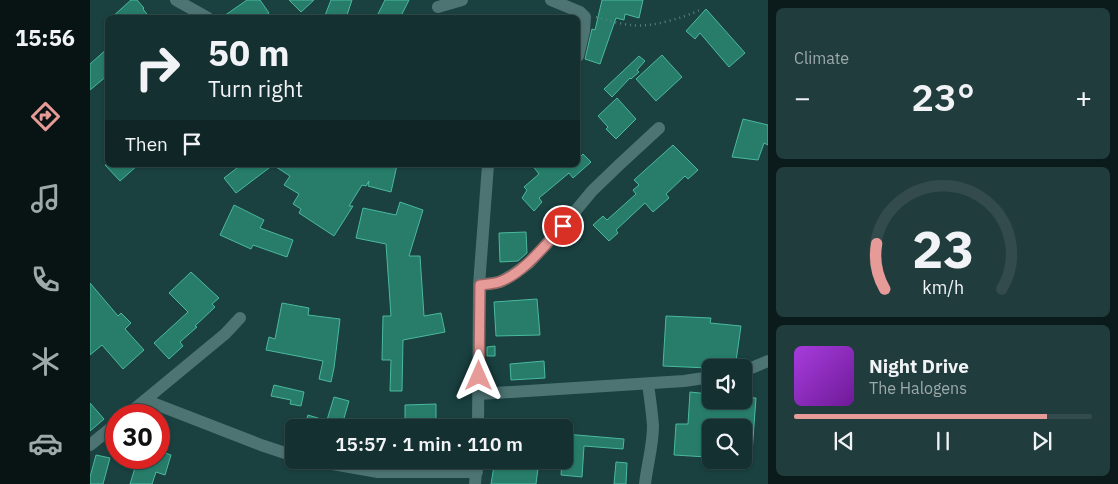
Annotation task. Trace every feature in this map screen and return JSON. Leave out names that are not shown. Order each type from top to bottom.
[{"type":"street","points":[[176,0],[203,15]]},
{"type":"street","points":[[437,8],[462,0]]},
{"type":"street","points":[[551,0],[580,12],[585,17],[580,48]]},
{"type":"street","points":[[480,285],[500,282],[529,263],[592,191],[659,128]]},
{"type":"street","points":[[478,419],[480,285],[488,167]]},
{"type":"street","points":[[140,404],[225,334],[240,318]]},
{"type":"street","points":[[752,368],[768,361]]},
{"type":"street","points":[[479,394],[648,384],[702,378]]},
{"type":"street","points":[[645,484],[653,426],[648,384]]},
{"type":"street","points":[[145,400],[285,453]]},
{"type":"street","points":[[90,445],[105,433]]},
{"type":"street","points":[[344,469],[377,478],[476,472]]},
{"type":"path","points":[[585,17],[594,16],[631,25],[646,26],[684,17],[700,10]]},
{"type":"building","points":[[131,0],[137,0],[148,15],[114,15]]},
{"type":"building","points":[[247,0],[260,0],[269,13],[267,15],[225,15]]},
{"type":"building","points":[[289,0],[314,0],[301,12]]},
{"type":"building","points":[[331,0],[352,0],[347,15],[325,15]]},
{"type":"building","points":[[385,0],[409,0],[402,15],[378,15]]},
{"type":"building","points":[[602,0],[643,0],[639,18],[625,14],[624,20],[616,18],[600,64],[585,59],[592,29],[595,30]]},
{"type":"building","points":[[706,9],[745,53],[729,67],[700,33],[695,39],[686,31]]},
{"type":"building","points":[[105,51],[105,78],[90,90],[90,64]]},
{"type":"building","points":[[662,55],[682,77],[656,101],[636,79]]},
{"type":"building","points":[[639,56],[645,61],[637,70],[639,72],[630,78],[612,97],[604,89]]},
{"type":"building","points":[[617,98],[636,119],[616,139],[606,129],[608,127],[598,116]]},
{"type":"building","points":[[743,119],[768,125],[768,145],[764,143],[758,160],[732,157]]},
{"type":"building","points":[[673,145],[698,170],[688,179],[685,176],[666,194],[669,198],[653,212],[645,203],[616,230],[618,233],[609,241],[593,225],[603,216],[607,220],[636,194],[633,190],[639,185],[634,180]]},
{"type":"building","points":[[583,154],[591,162],[573,178],[569,173],[539,198],[542,202],[534,211],[522,198],[527,190],[524,187],[539,174],[534,167],[580,167],[580,157]]},
{"type":"building","points":[[107,167],[136,167],[120,181]]},
{"type":"building","points":[[238,167],[270,167],[236,193],[224,178]]},
{"type":"building","points":[[276,167],[397,167],[391,192],[368,186],[369,181],[366,186],[362,185],[349,206],[353,206],[334,236],[299,213],[301,209],[293,204],[299,194],[284,185],[290,176]]},
{"type":"building","points":[[400,202],[423,210],[409,256],[420,256],[424,316],[441,313],[445,332],[403,340],[402,391],[390,391],[391,360],[382,360],[383,316],[391,316],[386,244],[356,238],[363,208],[396,215]]},
{"type":"building","points":[[234,205],[264,220],[260,228],[293,240],[287,257],[253,245],[251,249],[220,235]]},
{"type":"building","points":[[526,232],[527,253],[518,261],[500,262],[499,233]]},
{"type":"building","points":[[191,272],[219,298],[212,304],[215,307],[180,342],[183,346],[169,359],[154,343],[188,312],[169,293]]},
{"type":"building","points":[[90,283],[118,316],[121,313],[131,323],[125,329],[144,350],[123,369],[102,345],[90,355]]},
{"type":"building","points":[[537,299],[540,335],[496,336],[494,302]]},
{"type":"building","points":[[282,303],[309,308],[308,315],[340,319],[331,382],[319,379],[323,361],[266,350],[269,337],[275,339]]},
{"type":"building","points":[[666,316],[711,318],[710,323],[741,326],[736,359],[702,359],[702,368],[663,366]]},
{"type":"building","points":[[495,346],[495,356],[487,356],[487,347]]},
{"type":"building","points":[[544,361],[545,378],[511,380],[510,364]]},
{"type":"building","points":[[274,385],[304,392],[301,406],[290,404],[291,400],[271,396]]},
{"type":"building","points":[[690,392],[702,393],[702,409],[752,409],[752,398],[756,398],[752,453],[752,419],[702,419],[702,457],[674,455],[676,424],[688,424]]},
{"type":"building","points":[[334,397],[349,401],[344,419],[327,419]]},
{"type":"building","points":[[90,403],[104,419],[90,431]]},
{"type":"building","points":[[436,404],[436,419],[405,419],[405,405]]},
{"type":"building","points":[[308,415],[321,419],[307,419]]},
{"type":"building","points":[[573,435],[624,439],[623,449],[584,446],[582,477],[561,475],[561,469],[573,469]]},
{"type":"building","points":[[96,455],[105,457],[105,469],[107,469],[103,484],[90,484]]},
{"type":"building","points":[[616,462],[627,463],[626,484],[614,484]]},
{"type":"building","points":[[135,469],[167,469],[165,475],[156,472],[152,484],[130,484]]},
{"type":"building","points":[[494,469],[538,469],[536,484],[491,484]]},
{"type":"route","points":[[479,376],[480,285],[500,282],[515,273],[529,263],[563,226]]}]
